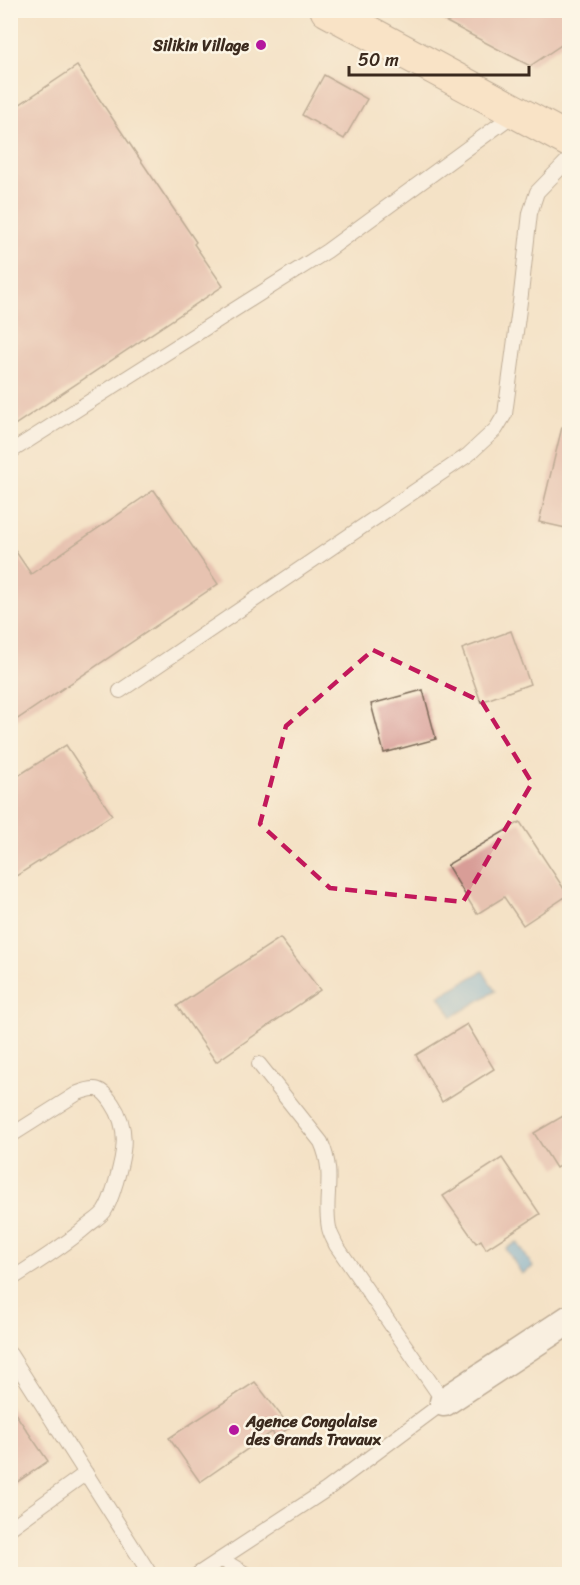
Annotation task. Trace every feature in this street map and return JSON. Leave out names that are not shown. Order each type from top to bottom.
[{"type":"main road","points":[[327,10],[570,141]]},
{"type":"street","points":[[444,1402],[570,1319]]},
{"type":"lane","points":[[10,452],[327,251],[517,112]]},
{"type":"lane","points":[[120,691],[468,455],[496,429],[505,414],[522,294],[530,213],[537,192],[570,158]]},
{"type":"lane","points":[[198,1575],[326,1490],[444,1402],[336,1245],[329,1228],[330,1171],[327,1156],[321,1142],[259,1064]]},
{"type":"lane","points":[[10,1136],[78,1093],[90,1088],[99,1089],[107,1097],[118,1112],[125,1135],[124,1154],[111,1199],[103,1213],[74,1238],[10,1280]]},
{"type":"lane","points":[[10,1354],[150,1575]]},
{"type":"lane","points":[[10,1528],[86,1473]]},
{"type":"lane","points":[[221,1559],[246,1575]]},
{"type":"highlighted area","points":[[373,650],[482,702],[532,783],[463,902],[330,888],[260,824],[286,726]]},
{"type":"water","points":[[483,971],[495,991],[452,1017],[439,996]]},
{"type":"water","points":[[517,1242],[533,1267],[522,1274],[506,1249]]},
{"type":"building","points":[[424,10],[570,10],[570,39],[530,66]]},
{"type":"building","points":[[77,66],[196,242],[194,244],[223,286],[10,428],[10,111]]},
{"type":"building","points":[[324,75],[367,99],[344,139],[302,115]]},
{"type":"building","points":[[562,427],[570,428],[570,529],[539,522]]},
{"type":"building","points":[[154,490],[218,584],[10,724],[10,543],[31,574]]},
{"type":"building","points":[[511,631],[530,684],[481,702],[462,649]]},
{"type":"building","points":[[423,690],[436,739],[384,753],[371,704]]},
{"type":"building","points":[[66,745],[112,815],[10,880],[10,781]]},
{"type":"building","points":[[520,822],[568,895],[523,925],[504,897],[477,914],[447,865]]},
{"type":"building","points":[[280,938],[320,990],[216,1062],[177,1006]]},
{"type":"building","points":[[467,1024],[494,1069],[442,1102],[416,1055]]},
{"type":"building","points":[[570,1112],[570,1160],[556,1168],[534,1133]]},
{"type":"building","points":[[502,1158],[540,1214],[486,1249],[481,1240],[476,1243],[443,1196]]},
{"type":"building","name":"Agence Congolaise des Grands Travaux","points":[[255,1382],[290,1427],[276,1437],[272,1432],[200,1482],[169,1438]]},
{"type":"building","points":[[10,1406],[48,1461],[10,1487]]},
{"type":"place","name":"Silikin Village","points":[[261,45]]},
{"type":"place","name":"Agence Congolaise des Grands Travaux","points":[[234,1430]]}]
